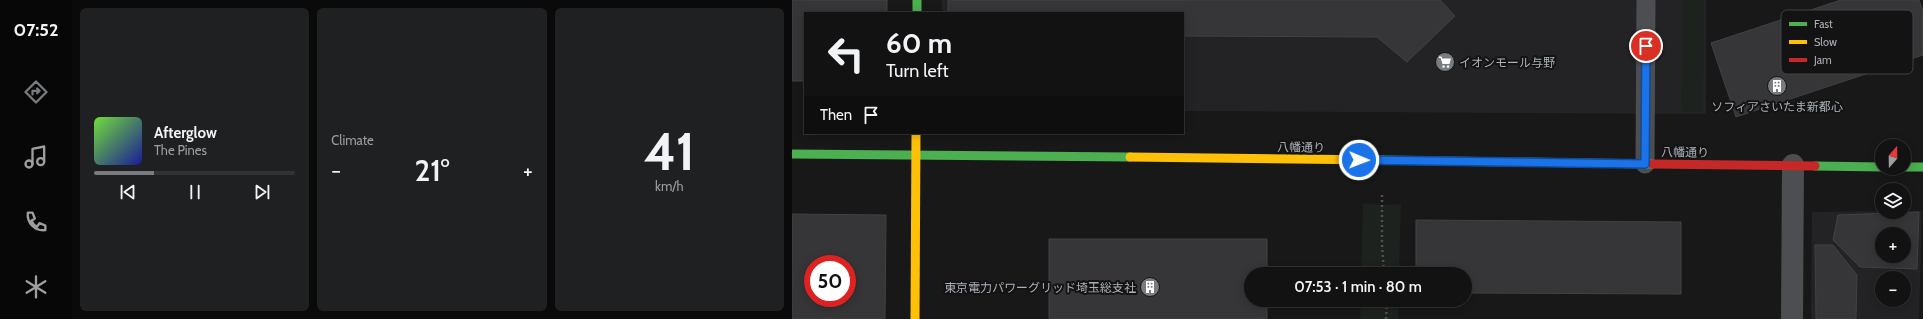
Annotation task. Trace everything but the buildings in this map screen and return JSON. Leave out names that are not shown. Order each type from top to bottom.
[{"type":"main road","points":[[917,0],[917,12]]},
{"type":"main road","points":[[915,319],[916,134]]},
{"type":"main road","name":"八幡通り","points":[[792,154],[916,154],[1875,166]]},
{"type":"main road","points":[[1911,167],[1923,167]]},
{"type":"street","points":[[1792,319],[1793,165]]},
{"type":"lane","points":[[1645,164],[1646,0]]},
{"type":"path","points":[[1382,196],[1384,267]]},
{"type":"path","points":[[1386,319],[1387,307]]},
{"type":"shaded area","name":"イオンモール与野","points":[[942,0],[1706,0],[1706,114],[1184,111],[1184,12],[942,12]]},
{"type":"shaded area","points":[[1683,0],[1704,0],[1703,111],[1682,112]]},
{"type":"shaded area","points":[[1363,203],[1383,205],[1401,204],[1399,267],[1361,267]]},
{"type":"shaded area","points":[[1875,211],[1875,219],[1911,219],[1911,211],[1922,211],[1919,319],[1811,319],[1812,212]]},
{"type":"shaded area","points":[[1361,307],[1399,307],[1398,319],[1360,319]]},
{"type":"traffic: fast","points":[[917,0],[917,12]]},
{"type":"traffic: fast","points":[[792,154],[1130,157]]},
{"type":"traffic: fast","points":[[1383,160],[1652,164]]},
{"type":"traffic: fast","points":[[1815,166],[1875,167]]},
{"type":"traffic: fast","points":[[1911,167],[1923,167]]},
{"type":"traffic: slow","points":[[915,319],[916,134]]},
{"type":"traffic: slow","points":[[1130,157],[1383,160]]},
{"type":"traffic: jam","points":[[1652,164],[1815,166]]},
{"type":"place","name":"イオンモール与野","points":[[1445,62]]},
{"type":"place","name":"ソフィアさいたま新都心","points":[[1777,86]]},
{"type":"place","name":"東京電力パワーグリッド埼玉総支社","points":[[1150,287]]},
{"type":"route","points":[[1359,160],[1645,164],[1646,46]]}]
